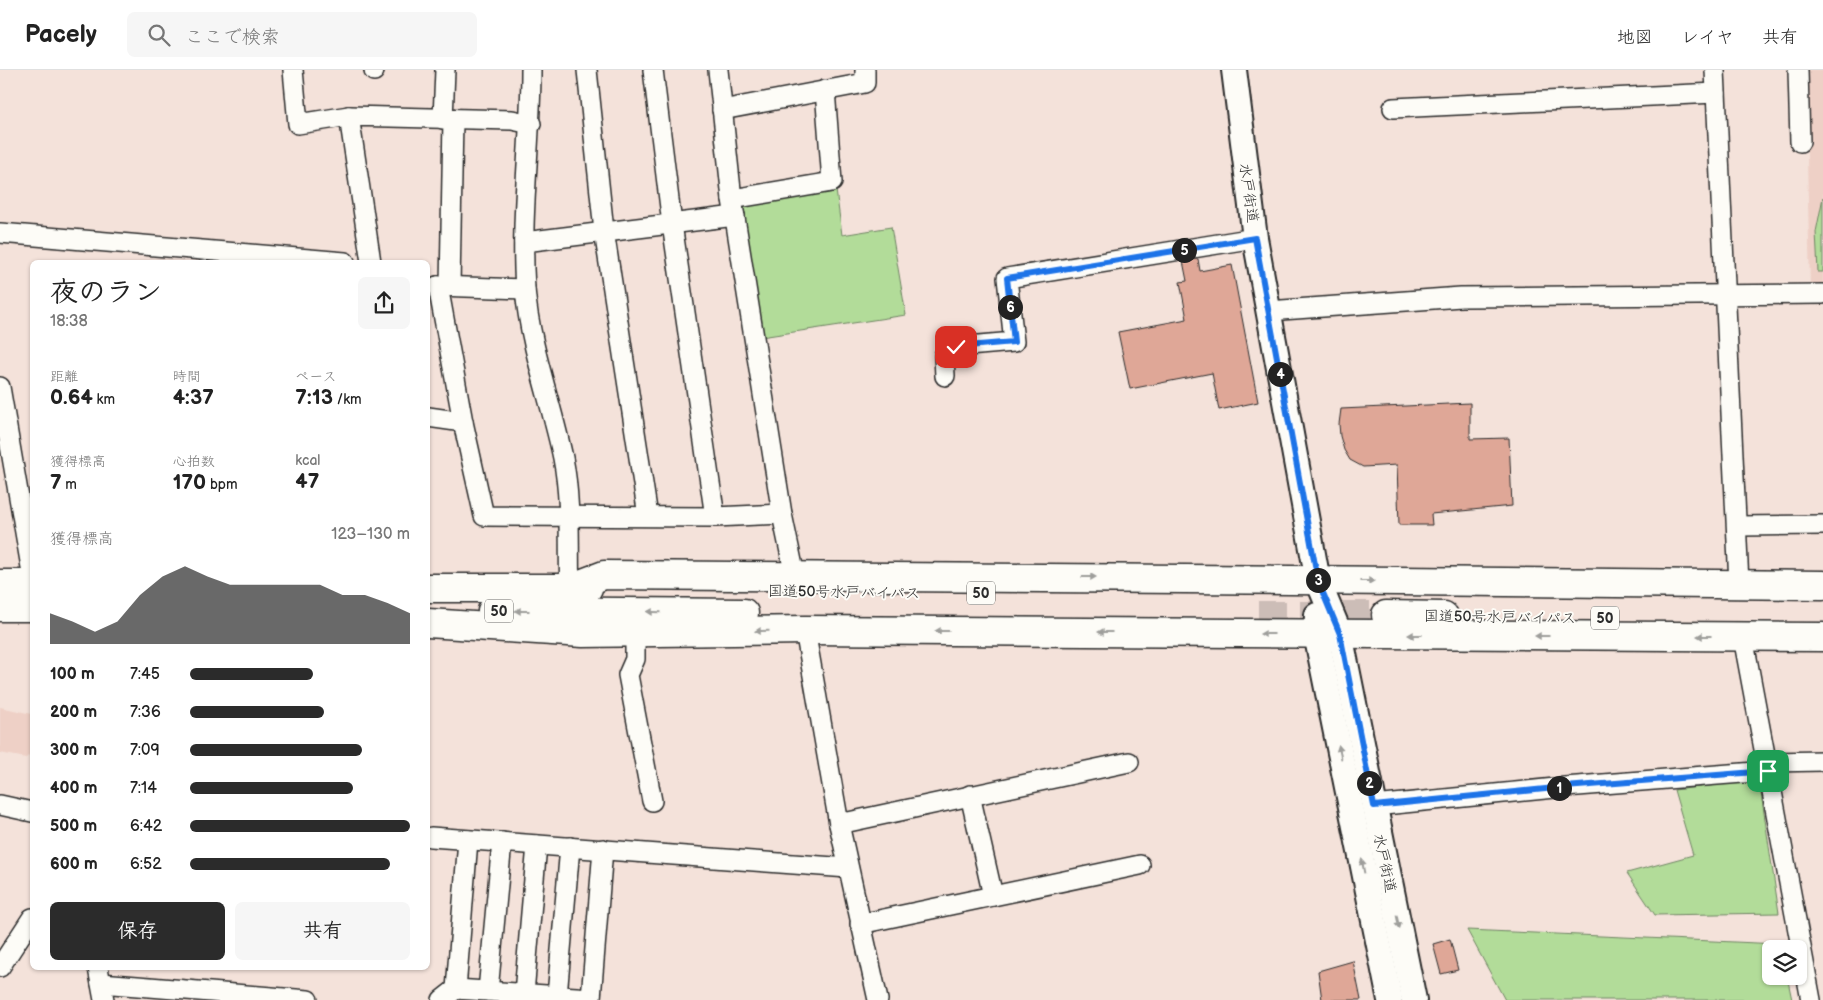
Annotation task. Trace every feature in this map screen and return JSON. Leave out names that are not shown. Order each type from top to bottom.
[{"type":"highway","points":[[574,610],[604,575],[1130,577],[1318,581],[1823,585]]},
{"type":"highway","points":[[0,584],[30,584]]},
{"type":"highway","name":"国道50号水戸バイパス","points":[[430,588],[574,610]]},
{"type":"highway","name":"国道50号水戸バイパス","points":[[1823,601],[1386,607],[1823,620]]},
{"type":"highway","name":"国道50号水戸バイパス","points":[[430,610],[1259,606]]},
{"type":"highway","points":[[0,607],[30,607]]},
{"type":"highway","points":[[430,623],[574,610],[635,632],[806,630],[1823,637]]},
{"type":"main road","name":"水戸街道","points":[[1234,70],[1255,238],[1328,634],[1390,1000]]},
{"type":"main road","name":"水戸街道","points":[[1328,634],[1374,806],[1414,1000]]},
{"type":"street","points":[[294,70],[298,124],[349,116],[512,120],[531,124]]},
{"type":"street","points":[[444,70],[448,119],[438,286],[462,422],[484,516],[716,516],[782,514]]},
{"type":"street","points":[[531,70],[531,124],[524,242],[526,289],[535,355],[563,459],[569,515],[574,610]]},
{"type":"street","points":[[587,70],[604,231],[648,516]]},
{"type":"street","points":[[653,70],[672,224],[716,516]]},
{"type":"street","points":[[718,70],[734,207],[782,514],[795,576]]},
{"type":"street","points":[[722,110],[865,83],[865,70]]},
{"type":"street","points":[[1716,70],[1738,526],[1739,584]]},
{"type":"street","points":[[1798,70],[1800,142]]},
{"type":"street","points":[[524,242],[672,224],[832,182],[825,90]]},
{"type":"street","points":[[1393,108],[1716,93]]},
{"type":"street","points":[[349,116],[371,260]]},
{"type":"street","points":[[0,233],[321,260]]},
{"type":"street","points":[[944,376],[944,356],[956,347],[1014,342],[1007,278],[1255,238]]},
{"type":"street","points":[[438,286],[526,289]]},
{"type":"street","points":[[1268,311],[1461,297],[1823,294]]},
{"type":"street","points":[[0,387],[30,561]]},
{"type":"street","points":[[430,417],[462,422]]},
{"type":"street","points":[[1738,526],[1823,525]]},
{"type":"street","points":[[806,630],[839,824],[878,1000]]},
{"type":"street","points":[[635,632],[635,659],[628,675],[652,801]]},
{"type":"street","points":[[1743,637],[1767,766],[1815,996]]},
{"type":"street","points":[[1374,806],[1823,761]]},
{"type":"street","points":[[839,824],[1129,762]]},
{"type":"street","points":[[970,795],[993,896]]},
{"type":"street","points":[[0,805],[30,812]]},
{"type":"street","points":[[431,837],[848,868]]},
{"type":"street","points":[[468,840],[449,995],[488,991],[591,998],[603,849]]},
{"type":"street","points":[[488,991],[502,842]]},
{"type":"street","points":[[524,993],[537,845]]},
{"type":"street","points":[[557,996],[570,847]]},
{"type":"street","points":[[860,924],[1140,865]]},
{"type":"street","points":[[0,967],[30,921]]},
{"type":"street","points":[[101,983],[308,1000]]},
{"type":"shaded area","points":[[1805,70],[1823,70],[1823,287],[1810,287]]},
{"type":"shaded area","points":[[0,707],[30,714],[30,754],[26,758],[0,753]]},
{"type":"green space","points":[[836,190],[842,235],[891,227],[906,315],[761,337],[743,202]]},
{"type":"green space","points":[[1823,197],[1823,272],[1818,272],[1816,232]]},
{"type":"green space","points":[[1759,780],[1779,913],[1655,915],[1627,873],[1693,855],[1674,790]]},
{"type":"green space","points":[[1467,930],[1762,943],[1762,985],[1789,985],[1792,1000],[1505,1000]]},
{"type":"building","points":[[1198,259],[1200,271],[1232,265],[1258,402],[1219,410],[1212,373],[1130,389],[1118,332],[1187,319],[1180,282],[1187,281],[1183,261]]},
{"type":"building","points":[[1470,403],[1470,439],[1509,438],[1512,506],[1431,514],[1432,525],[1399,525],[1397,465],[1363,467],[1350,460],[1344,450],[1340,436],[1341,409]]},
{"type":"building","points":[[1450,939],[1458,970],[1441,974],[1433,944]]},
{"type":"building","points":[[1353,961],[1361,1000],[1322,1000],[1318,971]]},
{"type":"tunnel","points":[[1258,615],[1386,615]]},
{"type":"route","points":[[956,347],[1014,342],[1007,278],[1255,238],[1318,581],[1340,634],[1374,806],[1565,787],[1768,771]]}]
